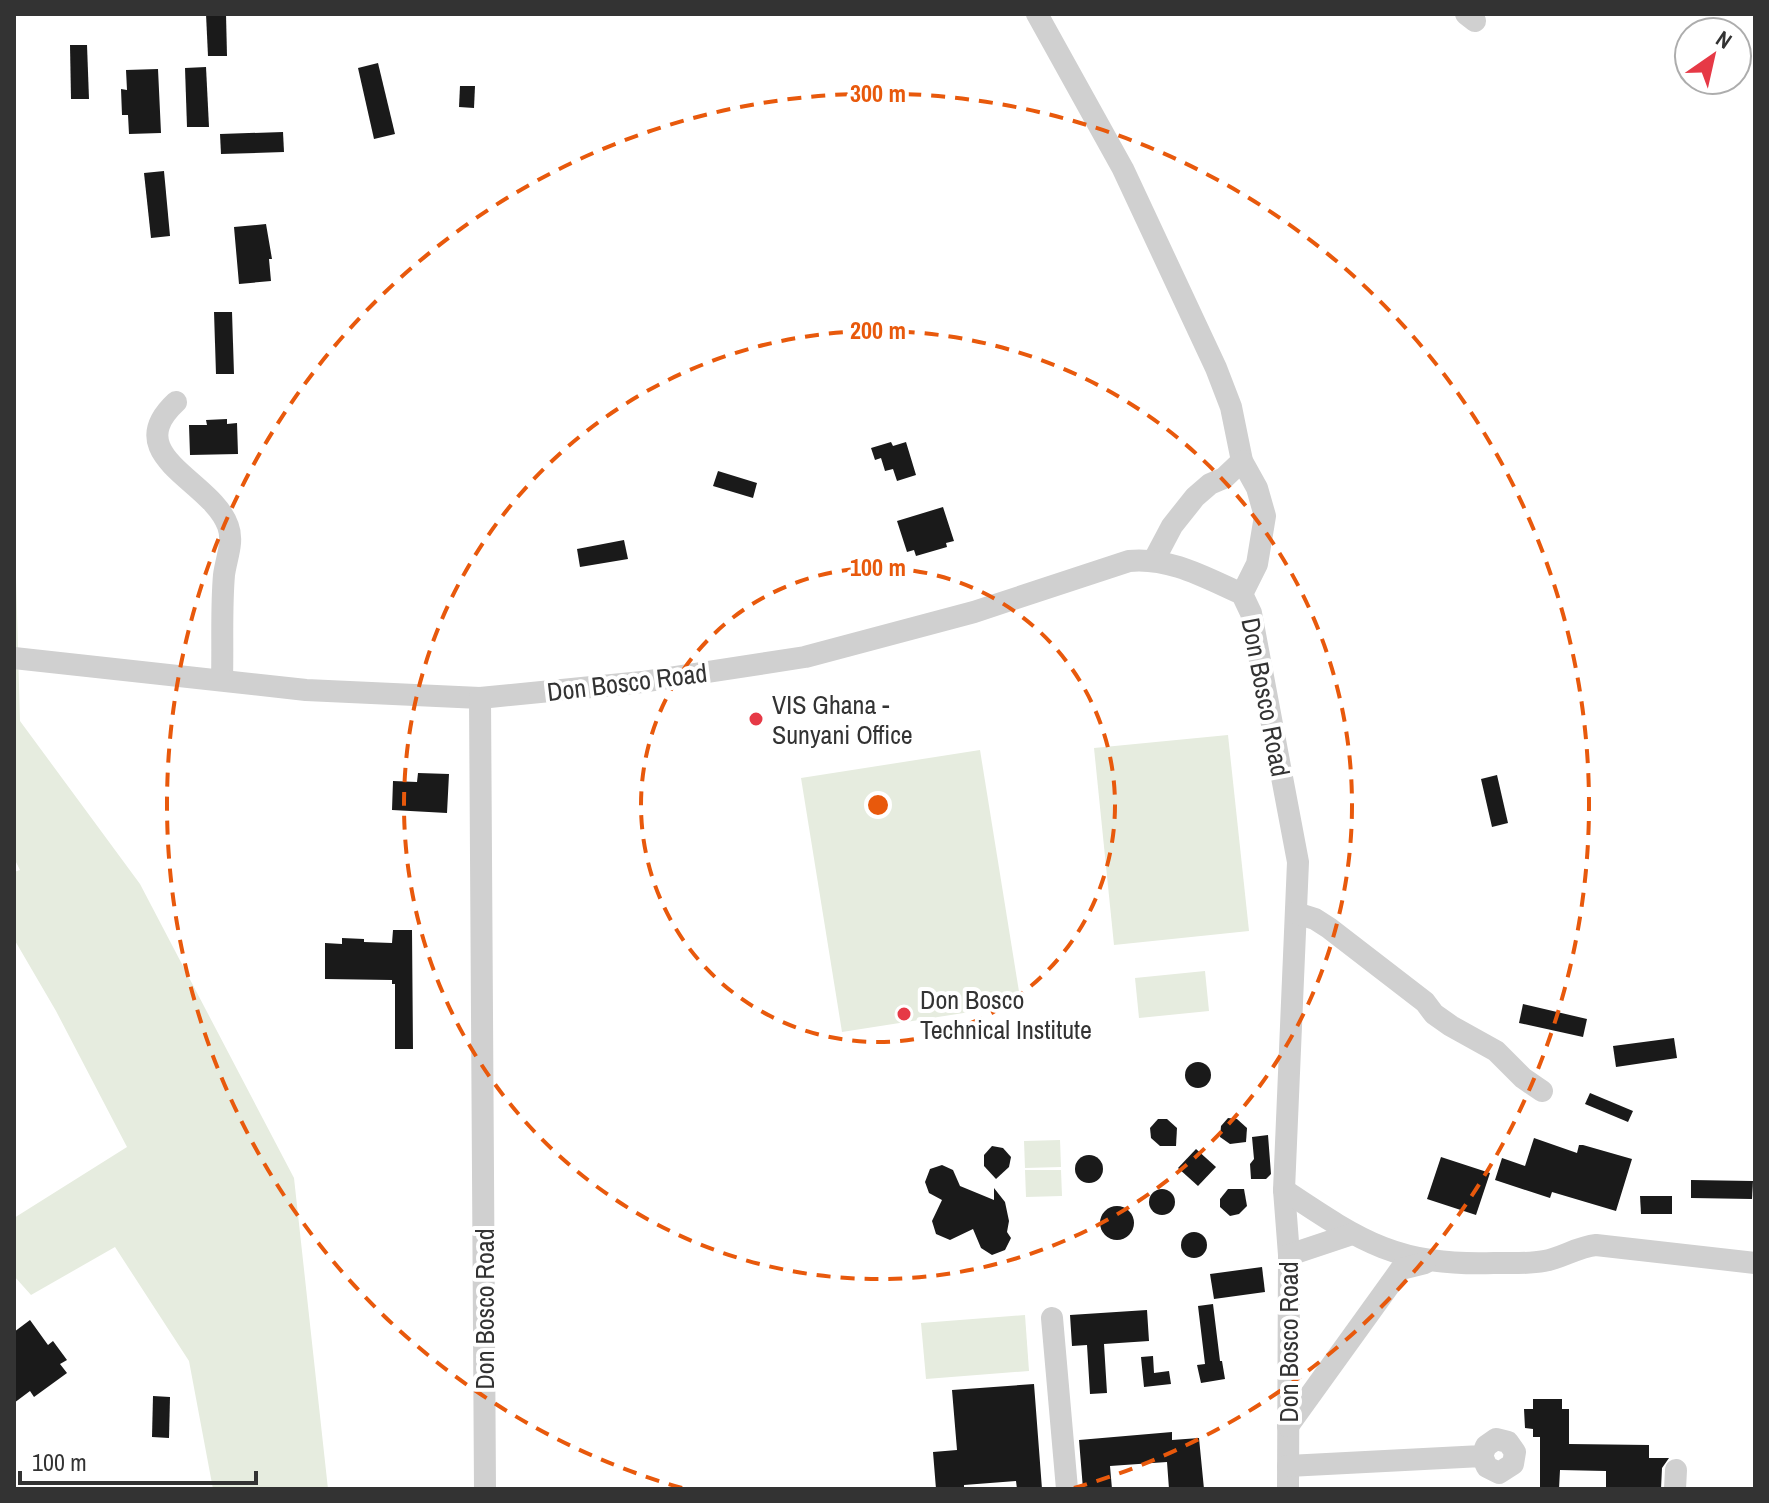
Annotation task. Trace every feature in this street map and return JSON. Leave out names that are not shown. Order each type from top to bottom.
[{"type":"street","points":[[1037,14],[1112,147],[1216,368],[1231,407],[1242,461],[1257,488],[1265,516],[1257,564],[1242,594]]},
{"type":"street","points":[[176,402],[160,417],[156,432],[161,449],[170,465],[218,507],[229,529],[230,548],[224,574],[222,679]]},
{"type":"street","points":[[1154,560],[1172,526],[1195,497],[1210,484],[1224,478],[1242,461]]},
{"type":"street","name":"Don Bosco Road","points":[[14,658],[321,691],[480,698],[642,682],[805,657],[974,612],[1129,561],[1154,560],[1174,565],[1242,594],[1251,613],[1298,862],[1284,1190],[1289,1255],[1288,1489]]},
{"type":"street","name":"Don Bosco Road","points":[[480,698],[485,1489]]},
{"type":"street","points":[[1296,913],[1315,919],[1329,928],[1425,1002],[1434,1014],[1496,1051],[1523,1078],[1542,1091]]},
{"type":"street","points":[[1284,1190],[1352,1234],[1404,1257],[1431,1262],[1545,1261],[1581,1246],[1596,1245],[1755,1263]]},
{"type":"street","points":[[1289,1255],[1352,1234]]},
{"type":"street","points":[[1288,1426],[1401,1269],[1431,1262]]},
{"type":"street","points":[[1052,1318],[1067,1489]]},
{"type":"street","points":[[1288,1466],[1482,1456],[1487,1467],[1501,1481]]},
{"type":"shaded area","points":[[14,505],[20,721],[140,884],[294,1178],[328,1489],[213,1489],[189,1361],[115,1247],[31,1295],[14,1276],[14,1218],[127,1147],[56,1011],[14,939],[14,872],[20,870],[14,858]]},
{"type":"shaded area","points":[[1228,735],[1249,931],[1114,945],[1094,748]]},
{"type":"shaded area","points":[[980,750],[1021,1004],[842,1032],[801,778]]},
{"type":"shaded area","points":[[1205,971],[1209,1011],[1139,1018],[1135,978]]},
{"type":"shaded area","points":[[1060,1140],[1061,1167],[1025,1168],[1024,1141]]},
{"type":"shaded area","points":[[1025,1170],[1061,1170],[1062,1196],[1026,1197]]},
{"type":"shaded area","points":[[1025,1315],[1029,1371],[926,1379],[921,1323]]},
{"type":"building","points":[[206,14],[226,14],[227,56],[208,56]]},
{"type":"building","points":[[70,45],[87,45],[89,99],[71,99]]},
{"type":"building","points":[[378,63],[395,134],[374,139],[358,68]]},
{"type":"building","points":[[206,67],[209,127],[187,127],[185,68]]},
{"type":"building","points":[[158,69],[161,133],[129,134],[128,115],[122,115],[121,89],[127,90],[126,70]]},
{"type":"building","points":[[460,86],[475,86],[474,108],[459,107]]},
{"type":"building","points":[[283,132],[284,152],[221,154],[220,134]]},
{"type":"building","points":[[164,171],[170,236],[151,238],[144,173]]},
{"type":"building","points":[[266,224],[272,259],[269,259],[271,281],[239,284],[234,227]]},
{"type":"building","points":[[214,312],[232,312],[234,374],[216,374]]},
{"type":"building","points":[[227,419],[227,424],[237,423],[238,454],[190,455],[189,425],[207,425],[206,420]]},
{"type":"building","points":[[891,442],[893,446],[906,442],[916,475],[897,481],[893,469],[885,471],[881,458],[875,460],[871,448]]},
{"type":"building","points":[[718,471],[757,483],[753,498],[713,486]]},
{"type":"building","points":[[943,507],[954,541],[946,543],[947,547],[916,556],[914,550],[907,552],[897,521]]},
{"type":"building","points":[[624,540],[628,559],[580,567],[577,549]]},
{"type":"building","points":[[418,773],[449,774],[447,813],[392,810],[393,781],[417,782]]},
{"type":"building","points":[[1497,775],[1508,823],[1492,827],[1481,779]]},
{"type":"building","points":[[393,930],[412,930],[413,1049],[395,1049],[395,984],[392,980],[325,979],[325,943],[342,944],[342,938],[392,943]]},
{"type":"building","points":[[1523,1004],[1587,1019],[1583,1037],[1519,1023]]},
{"type":"building","points":[[1674,1038],[1677,1058],[1616,1067],[1613,1046]]},
{"type":"building","points":[[1198,1062],[1207,1066],[1211,1075],[1207,1084],[1198,1088],[1189,1084],[1185,1075],[1189,1066]]},
{"type":"building","points":[[1590,1093],[1633,1111],[1628,1122],[1585,1104]]},
{"type":"building","points":[[1228,1118],[1237,1119],[1247,1128],[1246,1142],[1230,1144],[1220,1137],[1221,1126]]},
{"type":"building","points":[[1158,1119],[1167,1119],[1177,1128],[1176,1146],[1160,1146],[1151,1138],[1150,1128]]},
{"type":"building","points":[[1268,1135],[1271,1174],[1266,1179],[1251,1179],[1250,1164],[1254,1159],[1252,1137]]},
{"type":"building","points":[[1534,1138],[1577,1153],[1579,1145],[1583,1145],[1632,1159],[1616,1211],[1552,1192],[1550,1198],[1495,1180],[1502,1158],[1525,1166]]},
{"type":"building","points":[[992,1146],[1003,1148],[1011,1157],[1009,1167],[996,1179],[984,1166],[984,1155]]},
{"type":"building","points":[[1196,1149],[1216,1167],[1198,1186],[1178,1168]]},
{"type":"building","points":[[1089,1155],[1099,1159],[1103,1169],[1099,1179],[1089,1183],[1079,1179],[1075,1169],[1079,1159]]},
{"type":"building","points":[[1441,1157],[1490,1173],[1476,1215],[1427,1199]]},
{"type":"building","points":[[942,1165],[953,1170],[960,1186],[994,1200],[994,1188],[1005,1202],[1009,1221],[1007,1232],[1011,1238],[1005,1250],[992,1255],[981,1248],[973,1229],[950,1240],[936,1234],[932,1221],[942,1200],[929,1193],[925,1182],[930,1169]]},
{"type":"building","points":[[1691,1180],[1753,1181],[1752,1199],[1691,1198]]},
{"type":"building","points":[[1162,1189],[1171,1193],[1175,1202],[1171,1211],[1162,1215],[1153,1211],[1149,1202],[1153,1193]]},
{"type":"building","points":[[1228,1189],[1244,1189],[1247,1206],[1239,1214],[1230,1216],[1220,1207],[1220,1199]]},
{"type":"building","points":[[1640,1196],[1672,1196],[1672,1214],[1641,1214]]},
{"type":"building","points":[[1117,1206],[1129,1211],[1134,1223],[1129,1235],[1117,1240],[1105,1235],[1100,1223],[1105,1211]]},
{"type":"building","points":[[1194,1232],[1203,1236],[1207,1245],[1203,1254],[1194,1258],[1185,1254],[1181,1245],[1185,1236]]},
{"type":"building","points":[[1262,1267],[1265,1292],[1214,1299],[1210,1274]]},
{"type":"building","points":[[1213,1304],[1225,1379],[1201,1383],[1197,1365],[1205,1364],[1198,1306]]},
{"type":"building","points":[[1147,1310],[1149,1341],[1104,1344],[1107,1393],[1090,1394],[1087,1345],[1072,1346],[1070,1315]]},
{"type":"building","points":[[30,1320],[48,1345],[53,1341],[67,1360],[60,1364],[67,1373],[34,1397],[30,1391],[14,1403],[14,1332]]},
{"type":"building","points":[[1153,1356],[1154,1373],[1169,1371],[1171,1384],[1144,1387],[1141,1357]]},
{"type":"building","points":[[1034,1384],[1042,1489],[1017,1489],[1016,1481],[964,1485],[964,1489],[936,1489],[933,1452],[957,1450],[952,1390]]},
{"type":"building","points":[[153,1396],[170,1397],[169,1438],[152,1437]]},
{"type":"building","points":[[1533,1399],[1562,1399],[1562,1409],[1569,1409],[1569,1444],[1649,1445],[1649,1458],[1669,1458],[1662,1468],[1661,1489],[1606,1489],[1606,1471],[1560,1470],[1559,1489],[1540,1489],[1540,1437],[1533,1437],[1533,1429],[1525,1428],[1524,1409],[1533,1409]]},
{"type":"building","points":[[1172,1432],[1172,1440],[1199,1438],[1204,1489],[1169,1489],[1167,1462],[1110,1466],[1112,1489],[1083,1489],[1079,1440]]},
{"type":"place","name":"VIS Ghana - Sunyani Office","points":[[756,719]]},
{"type":"place","name":"Don Bosco Technical Institute","points":[[904,1014]]}]
